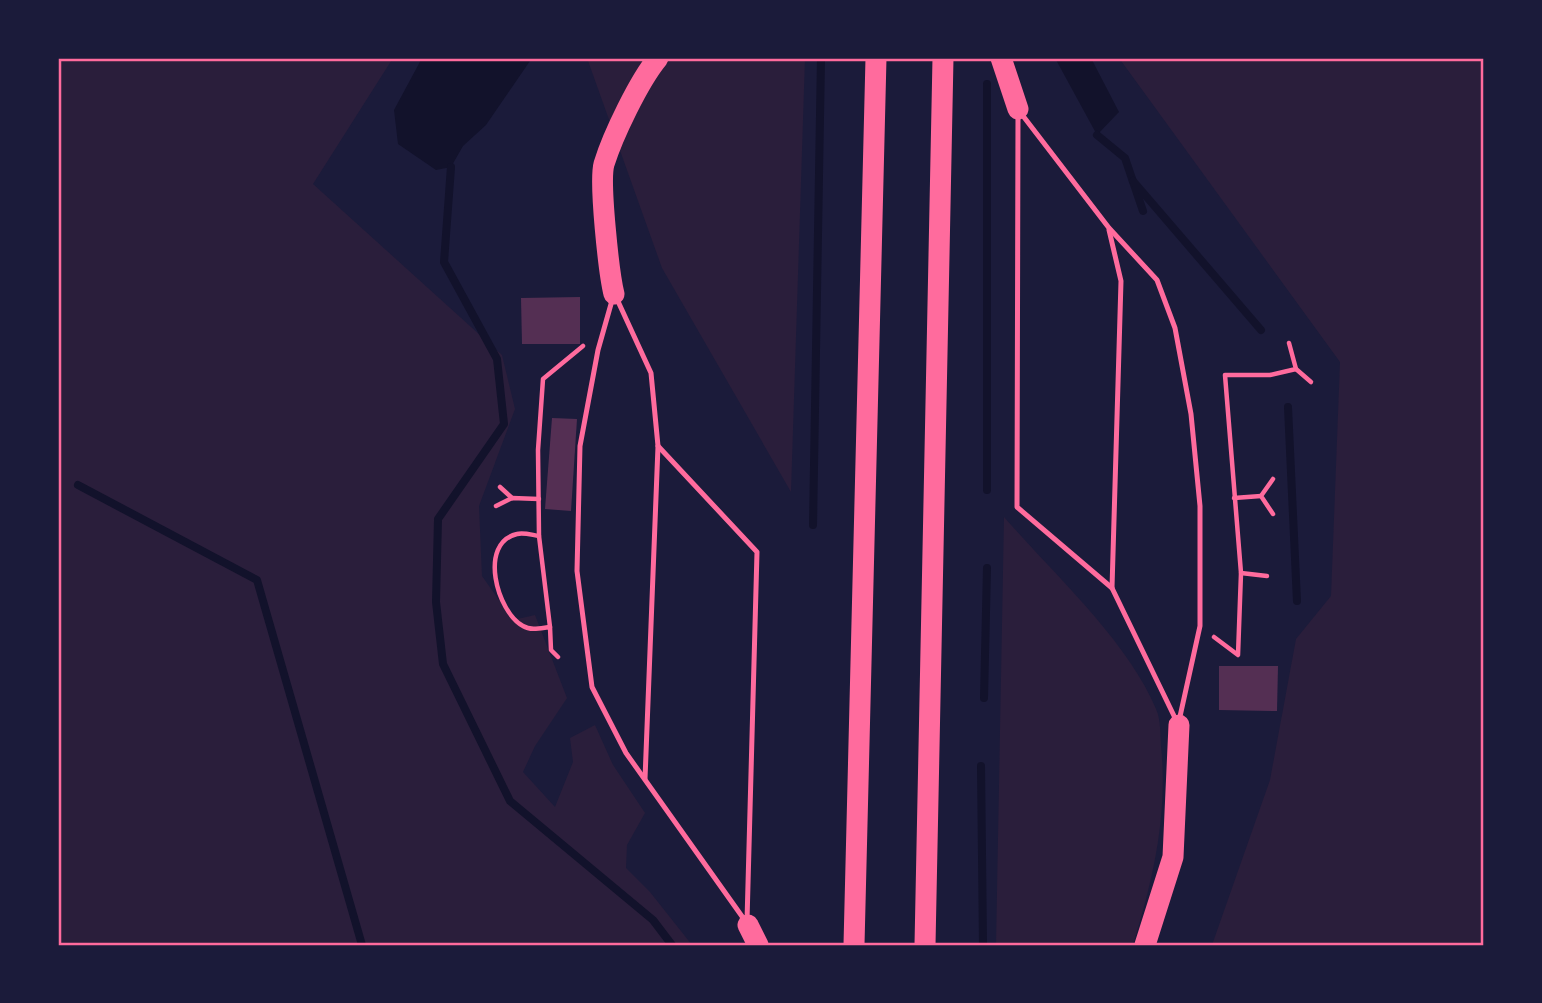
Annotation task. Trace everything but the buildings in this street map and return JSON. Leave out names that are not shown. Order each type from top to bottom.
[{"type":"highway","points":[[614,294],[609,273],[603,166],[646,73],[658,58]]},
{"type":"highway","points":[[854,945],[876,58]]},
{"type":"highway","points":[[925,945],[943,58]]},
{"type":"highway","points":[[1001,58],[1018,110]]},
{"type":"highway","points":[[1145,945],[1173,857],[1179,725]]},
{"type":"highway","points":[[748,925],[758,945]]},
{"type":"lane","points":[[1018,110],[1108,228],[1157,280],[1175,328],[1192,414],[1200,506],[1200,626],[1179,725]]},
{"type":"lane","points":[[1018,110],[1017,507],[1112,588],[1179,725]]},
{"type":"lane","points":[[1108,228],[1121,281],[1112,588]]},
{"type":"lane","points":[[614,294],[599,344],[580,446],[577,571],[592,687],[645,781],[748,925]]},
{"type":"lane","points":[[614,294],[651,373],[658,446],[645,781]]},
{"type":"lane","points":[[658,446],[757,552],[746,876],[748,925]]},
{"type":"path","points":[[558,657],[551,650],[539,536],[538,450],[543,379],[589,341],[599,344]]},
{"type":"path","points":[[1289,344],[1296,369],[1311,382]]},
{"type":"path","points":[[1200,626],[1238,655],[1241,573],[1224,375],[1270,374],[1296,369]]},
{"type":"path","points":[[1234,498],[1261,496],[1273,480]]},
{"type":"path","points":[[500,487],[512,498]]},
{"type":"path","points":[[1261,496],[1273,514]]},
{"type":"path","points":[[496,506],[512,498],[539,499]]},
{"type":"path","points":[[539,536],[517,534],[502,542],[495,556],[495,580],[501,598],[521,625],[532,629],[550,627]]},
{"type":"path","points":[[1241,573],[1267,576]]},
{"type":"shaded area","points":[[58,58],[393,58],[313,184],[502,355],[515,409],[479,506],[482,576],[513,620],[535,615],[567,698],[535,746],[523,772],[555,807],[573,762],[570,738],[595,725],[613,765],[645,813],[627,845],[626,868],[650,892],[692,945],[58,945]]},
{"type":"shaded area","points":[[422,58],[532,58],[486,125],[463,146],[451,167],[436,170],[398,144],[394,110]]},
{"type":"shaded area","points":[[587,58],[805,58],[791,492],[662,268]]},
{"type":"shaded area","points":[[1055,58],[1091,58],[1119,112],[1097,135]]},
{"type":"shaded area","points":[[1119,58],[1484,58],[1484,945],[1212,945],[1270,780],[1296,639],[1331,596],[1340,362]]},
{"type":"shaded area","points":[[1004,517],[1109,633],[1143,684],[1158,713],[1163,772],[1160,822],[1147,896],[1133,945],[996,945]]},
{"type":"waterway","points":[[813,525],[821,58]]},
{"type":"waterway","points":[[987,84],[987,490]]},
{"type":"waterway","points":[[1097,135],[1125,158],[1143,211]]},
{"type":"waterway","points":[[451,167],[444,262],[497,359],[504,424],[438,519],[436,602],[443,664],[510,801],[653,920],[672,945]]},
{"type":"waterway","points":[[1133,181],[1261,330]]},
{"type":"waterway","points":[[1288,407],[1297,601]]},
{"type":"waterway","points":[[78,485],[257,580],[362,945]]},
{"type":"waterway","points":[[984,698],[987,568]]},
{"type":"waterway","points":[[981,766],[983,945]]}]
